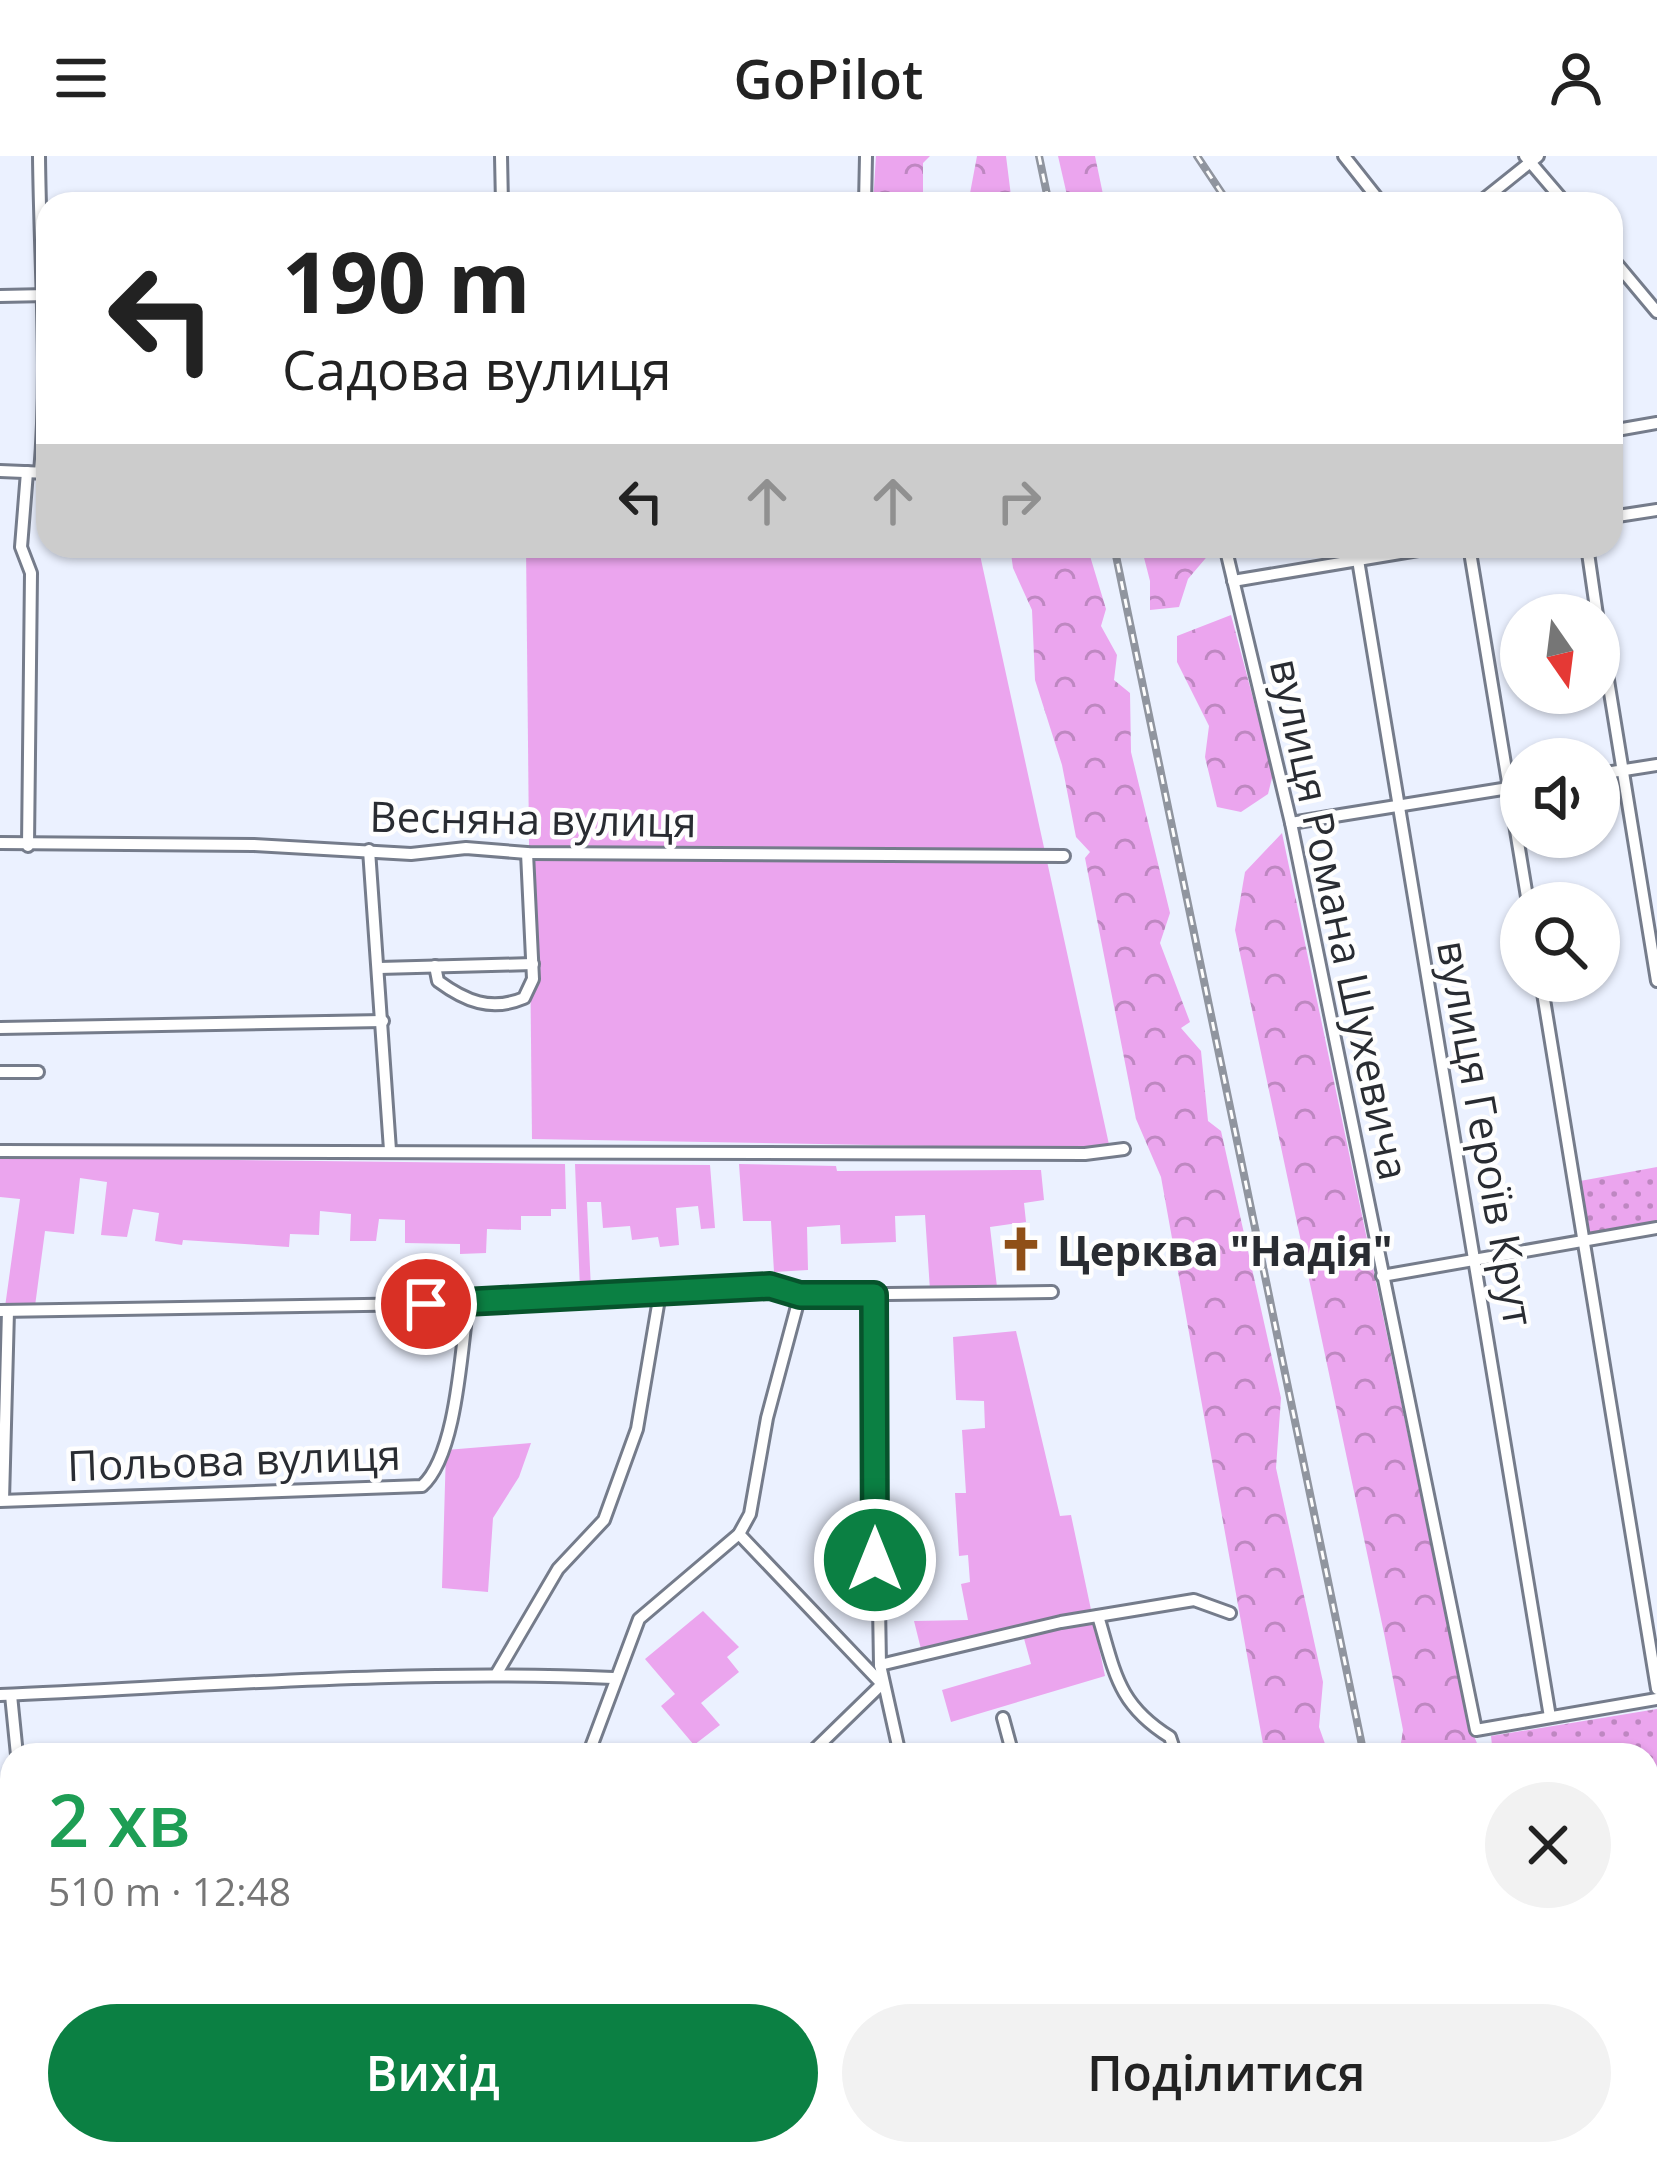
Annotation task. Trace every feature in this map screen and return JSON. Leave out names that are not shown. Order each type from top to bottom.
[{"type":"street","points":[[39,156],[40,192]]},
{"type":"street","points":[[501,156],[502,192]]},
{"type":"street","points":[[865,192],[866,156]]},
{"type":"street","points":[[1344,156],[1372,192]]},
{"type":"street","points":[[1492,192],[1532,158],[1557,192]]},
{"type":"street","points":[[1623,271],[1657,311]]},
{"type":"street","points":[[1643,295],[1657,292]]},
{"type":"street","points":[[0,296],[36,295]]},
{"type":"street","points":[[1623,428],[1657,423]]},
{"type":"street","points":[[0,470],[36,473]]},
{"type":"street","points":[[28,846],[31,573],[21,547],[36,482]]},
{"type":"street","points":[[1623,516],[1657,510]]},
{"type":"street","name":"вулиця Романа Шухевича","points":[[1228,558],[1291,823],[1476,1730],[1550,1717]]},
{"type":"street","points":[[1233,580],[1370,558]]},
{"type":"street","points":[[1471,558],[1506,738]]},
{"type":"street","points":[[1589,558],[1595,594]]},
{"type":"street","name":"вулиця Героїв Крут","points":[[1358,560],[1550,1717]]},
{"type":"street","points":[[1613,714],[1657,981]]},
{"type":"street","points":[[1622,770],[1657,765]]},
{"type":"street","points":[[1291,823],[1500,789]]},
{"type":"street","name":"Весняна вулиця","points":[[0,843],[411,854],[466,848],[526,853],[1064,856]]},
{"type":"street","points":[[369,850],[390,1150]]},
{"type":"street","points":[[435,966],[438,981],[464,1000],[506,1006],[524,998],[533,964],[526,853]]},
{"type":"street","points":[[379,968],[533,964]]},
{"type":"street","points":[[1544,1002],[1657,1689]]},
{"type":"street","points":[[0,1028],[383,1021]]},
{"type":"street","points":[[0,1072],[38,1072]]},
{"type":"street","points":[[0,1151],[1085,1154],[1124,1149]]},
{"type":"street","points":[[1382,1276],[1657,1228]]},
{"type":"street","points":[[1,1501],[4,1311],[468,1302],[770,1286],[800,1295],[1052,1292]]},
{"type":"street","points":[[497,1673],[558,1569],[604,1520],[637,1429],[660,1293]]},
{"type":"street","points":[[592,1743],[639,1619],[739,1534],[750,1514],[767,1418],[800,1295]]},
{"type":"street","points":[[874,1295],[880,1665],[897,1743]]},
{"type":"street","name":"Польова вулиця","points":[[1,1501],[422,1486],[434,1475],[445,1441],[468,1302]]},
{"type":"street","points":[[739,1534],[882,1684]]},
{"type":"street","points":[[880,1665],[1098,1616],[1194,1600],[1230,1613]]},
{"type":"street","points":[[1098,1616],[1123,1695],[1138,1717],[1172,1743]]},
{"type":"street","points":[[15,1743],[5,1695],[497,1673],[613,1678]]},
{"type":"street","points":[[821,1743],[882,1684]]},
{"type":"street","points":[[1550,1717],[1657,1699]]},
{"type":"street","points":[[1003,1718],[1010,1743]]},
{"type":"green space","points":[[876,156],[930,156],[923,163],[923,192],[874,192]]},
{"type":"green space","points":[[977,156],[1006,156],[1010,192],[970,192]]},
{"type":"green space","points":[[1058,156],[1095,156],[1102,192],[1066,192]]},
{"type":"green space","points":[[526,558],[981,558],[1110,1149],[532,1139]]},
{"type":"green space","points":[[1012,558],[1091,558],[1106,609],[1101,626],[1117,655],[1114,680],[1130,693],[1131,752],[1170,913],[1160,943],[1190,1022],[1181,1028],[1201,1051],[1208,1121],[1221,1131],[1281,1398],[1276,1468],[1323,1682],[1319,1727],[1325,1743],[1263,1743],[1161,1177],[1136,1119],[1085,858],[1090,852],[1076,837],[1062,765],[1035,680],[1032,610]]},
{"type":"green space","points":[[1144,558],[1206,558],[1188,579],[1179,607],[1150,610]]},
{"type":"green space","points":[[1231,615],[1273,774],[1268,794],[1241,812],[1217,807],[1205,757],[1209,726],[1177,662],[1177,636]]},
{"type":"green space","points":[[1282,833],[1468,1722],[1477,1743],[1401,1743],[1403,1730],[1385,1638],[1235,930],[1245,872]]},
{"type":"green space","points":[[0,1157],[565,1164],[566,1209],[551,1209],[551,1216],[521,1216],[521,1230],[487,1229],[486,1253],[460,1254],[460,1244],[405,1243],[405,1220],[379,1219],[376,1241],[350,1241],[351,1214],[320,1211],[319,1235],[290,1234],[289,1247],[183,1240],[182,1245],[155,1241],[159,1213],[133,1209],[127,1237],[101,1235],[107,1182],[80,1178],[74,1234],[45,1231],[35,1306],[5,1307],[20,1199],[0,1197]]},
{"type":"green space","points":[[575,1164],[710,1165],[715,1228],[701,1229],[698,1206],[676,1208],[679,1245],[660,1247],[658,1237],[632,1240],[630,1226],[603,1228],[601,1202],[587,1202],[591,1290],[580,1290]]},
{"type":"green space","points":[[739,1164],[836,1166],[837,1171],[1041,1170],[1044,1200],[1024,1203],[1026,1222],[990,1227],[997,1287],[930,1290],[925,1215],[895,1216],[896,1242],[841,1244],[840,1225],[807,1227],[808,1270],[774,1272],[771,1221],[743,1221]]},
{"type":"green space","points":[[1657,1167],[1657,1222],[1589,1233],[1580,1181]]},
{"type":"green space","points":[[1016,1331],[1060,1516],[1071,1515],[1105,1676],[951,1722],[942,1690],[1031,1664],[1023,1635],[924,1661],[914,1621],[968,1620],[961,1584],[970,1582],[968,1555],[959,1556],[955,1493],[966,1493],[962,1430],[985,1428],[984,1401],[956,1400],[953,1337]]},
{"type":"green space","points":[[531,1443],[519,1477],[493,1518],[488,1592],[442,1588],[446,1450]]},
{"type":"green space","points":[[703,1611],[739,1647],[727,1657],[739,1672],[701,1703],[720,1725],[692,1743],[661,1706],[675,1694],[645,1659]]},
{"type":"green space","points":[[1657,1709],[1657,1743],[1492,1743],[1491,1736]]},
{"type":"railway","points":[[1039,156],[1046,192]]},
{"type":"railway","points":[[1197,156],[1221,192]]},
{"type":"railway","points":[[1116,558],[1362,1743]]},
{"type":"place","name":"Церква \"Надія\"","points":[[1021,1249]]},
{"type":"route","points":[[426,1304],[770,1286],[800,1295],[874,1295],[875,1560]]}]
